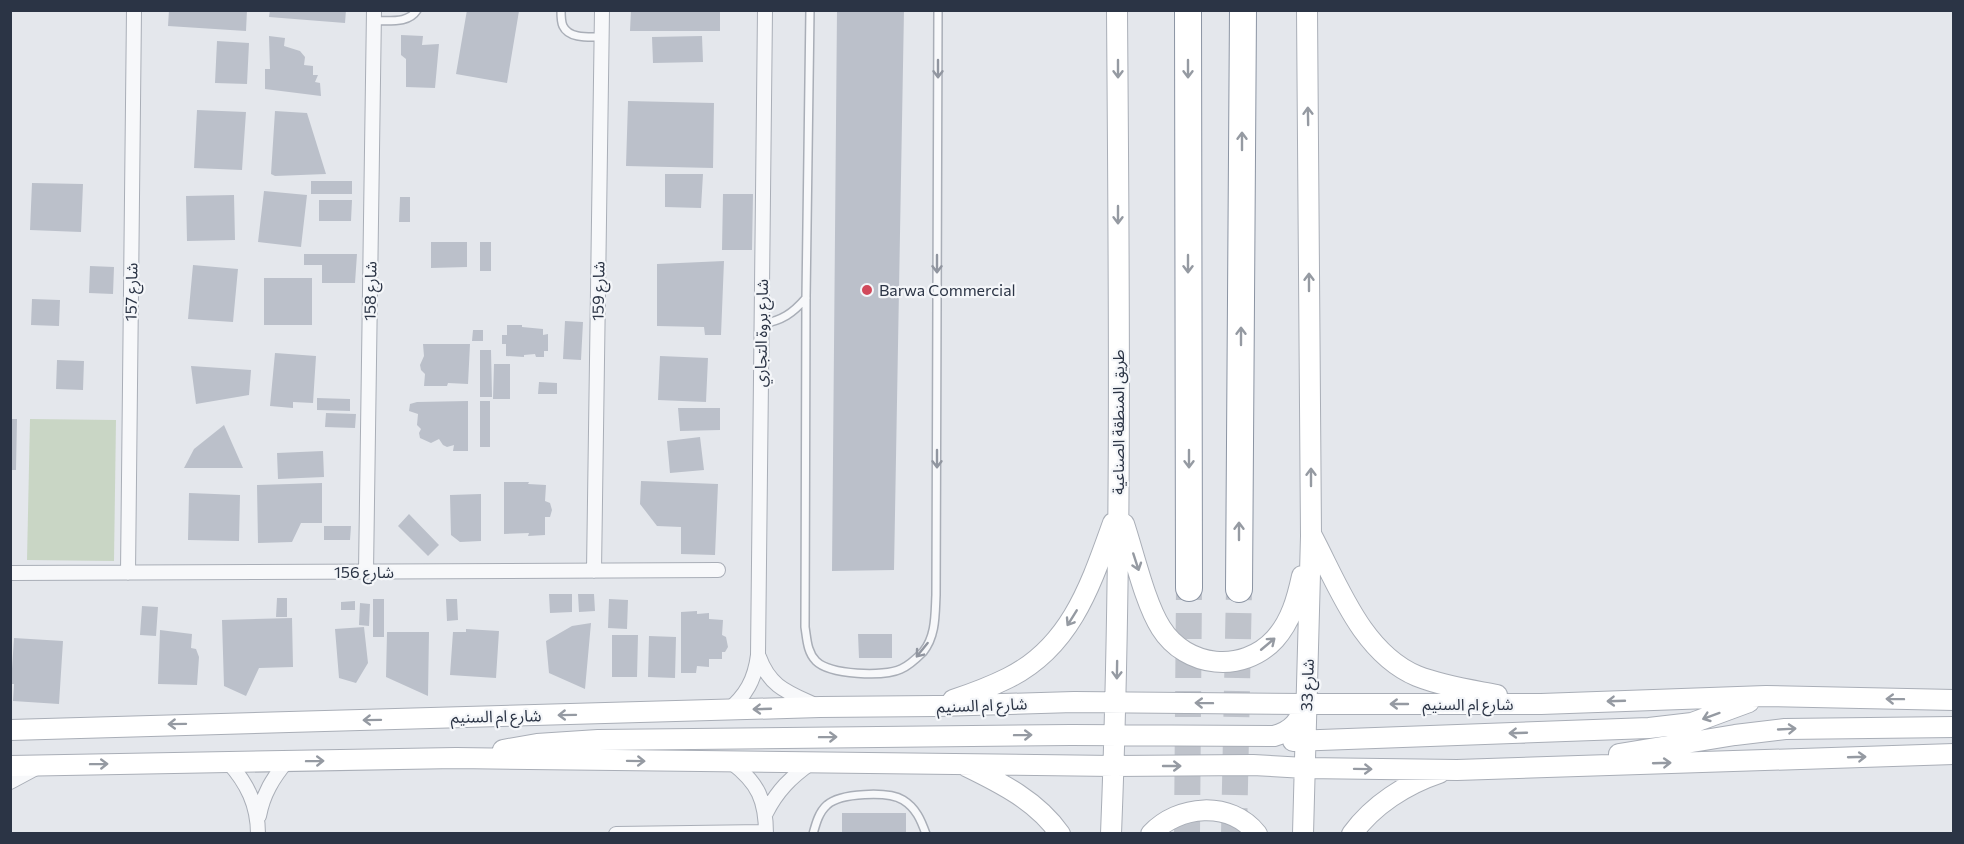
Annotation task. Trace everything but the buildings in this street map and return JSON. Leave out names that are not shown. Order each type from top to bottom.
[{"type":"highway","points":[[1188,10],[1189,588]]},
{"type":"highway","points":[[1239,589],[1243,10]]},
{"type":"main road","name":"طريق المنطقة الصناعية","points":[[1111,834],[1116,735],[1119,506],[1117,10]]},
{"type":"main road","points":[[1119,506],[1149,601],[1160,627],[1176,646],[1185,653],[1206,661],[1228,662],[1252,656],[1274,640],[1294,608],[1311,536],[1307,10]]},
{"type":"main road","points":[[936,706],[1009,678],[1031,664],[1053,644],[1082,603],[1119,506]]},
{"type":"main road","points":[[1311,536],[1357,621],[1377,648],[1395,664],[1416,676],[1444,685],[1541,704]]},
{"type":"main road","name":"شارع 33","points":[[1303,834],[1311,536]]},
{"type":"main road","points":[[1114,766],[1122,750],[1135,744],[1305,741],[1649,728],[1692,723],[1766,696]]},
{"type":"main road","name":"شارع ام السنيم","points":[[10,730],[820,707],[1116,702],[1541,704],[1766,696],[1953,700]]},
{"type":"main road","points":[[456,758],[537,744],[598,740],[1116,735],[1274,736],[1293,727],[1300,719],[1306,704]]},
{"type":"main road","points":[[1542,767],[1785,729],[1953,727]]},
{"type":"main road","points":[[10,766],[456,758],[811,764],[1253,765],[1457,770],[1953,754]]},
{"type":"main road","points":[[1901,755],[1953,766]]},
{"type":"main road","points":[[960,764],[1020,795],[1052,823],[1060,834]]},
{"type":"main road","points":[[1352,834],[1363,819],[1413,783],[1441,772],[1457,770]]},
{"type":"main road","points":[[1151,834],[1163,822],[1173,817],[1200,810],[1223,812],[1237,817],[1257,834]]},
{"type":"street","name":"شارع 157","points":[[128,573],[134,10]]},
{"type":"street","name":"شارع 159","points":[[594,570],[602,10]]},
{"type":"street","name":"شارع بروة التجاري","points":[[727,711],[746,692],[752,681],[758,655],[765,10]]},
{"type":"street","name":"شارع 158","points":[[366,572],[374,16]]},
{"type":"street","name":"شارع 156","points":[[10,573],[718,570]]},
{"type":"street","name":"شارع بروة التجاري","points":[[758,655],[763,668],[780,688],[820,707]]},
{"type":"street","points":[[258,827],[267,789],[287,761]]},
{"type":"street","points":[[228,762],[239,774],[255,804],[258,827]]},
{"type":"street","points":[[616,834],[766,833],[766,813],[761,798],[754,784],[732,763]]},
{"type":"street","points":[[766,813],[774,797],[786,783],[811,764]]},
{"type":"street","points":[[10,782],[40,765]]},
{"type":"lane","points":[[374,16],[404,20],[412,18],[417,10]]},
{"type":"lane","points":[[561,10],[562,26],[567,32],[579,37],[601,37]]},
{"type":"lane","points":[[810,10],[805,627],[808,648],[816,661],[825,668],[839,672],[886,673],[901,669],[923,652],[935,627],[938,10]]},
{"type":"lane","points":[[761,324],[776,322],[786,317],[796,310],[806,298]]},
{"type":"lane","points":[[813,834],[821,812],[837,798],[880,794],[893,795],[913,808],[926,834]]},
{"type":"green space","points":[[30,419],[116,420],[114,561],[27,560]]},
{"type":"tunnel","points":[[1187,834],[1189,588]]},
{"type":"tunnel","points":[[1234,834],[1239,589]]},
{"type":"place","name":"Barwa Commercial","points":[[867,290]]}]
